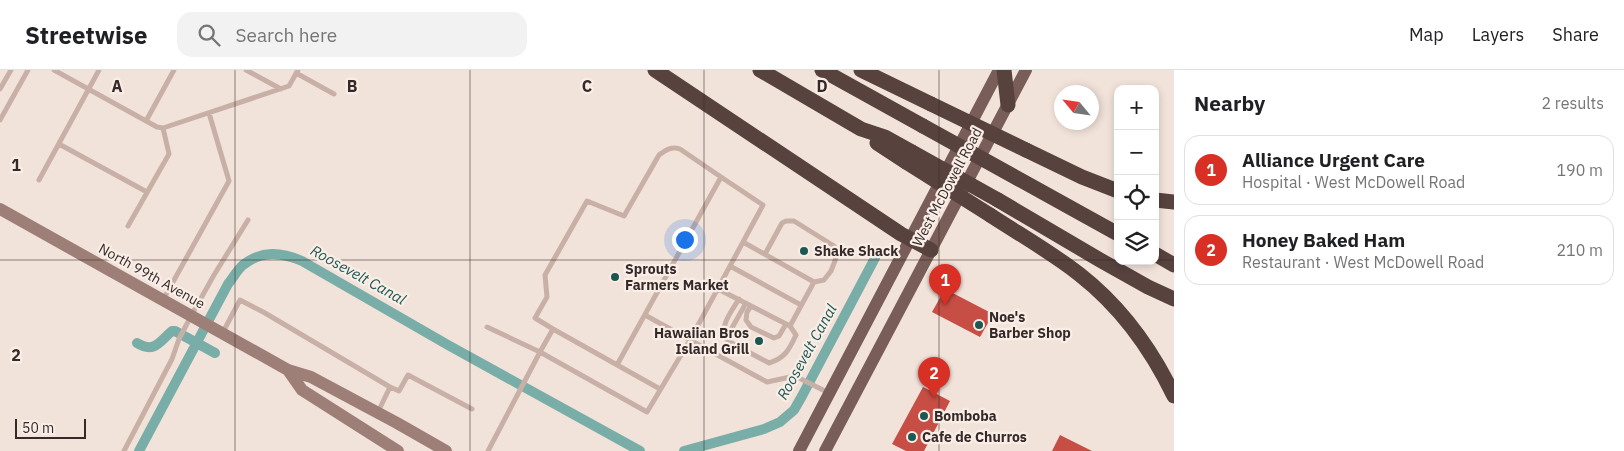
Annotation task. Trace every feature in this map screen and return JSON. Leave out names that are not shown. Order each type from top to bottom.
[{"type":"highway","points":[[655,70],[901,234],[931,250]]},
{"type":"highway","points":[[760,70],[861,129],[880,145],[998,200],[1100,260],[1148,287],[1174,299]]},
{"type":"highway","points":[[822,70],[1114,232]]},
{"type":"highway","points":[[861,70],[1082,177],[1114,189]]},
{"type":"highway","points":[[1004,70],[1008,105]]},
{"type":"highway","points":[[909,157],[990,215],[1062,261],[1105,297],[1144,342],[1171,390]]},
{"type":"highway","points":[[1159,200],[1174,202]]},
{"type":"highway","points":[[1159,256],[1174,265]]},
{"type":"main road","name":"West McDowell Road","points":[[799,451],[999,70]]},
{"type":"main road","name":"West McDowell Road","points":[[825,451],[1026,70]]},
{"type":"main road","name":"North 99th Avenue","points":[[0,209],[288,370],[311,377],[446,451]]},
{"type":"main road","name":"North 99th Avenue","points":[[288,370],[302,390],[398,451]]},
{"type":"lane","points":[[0,90],[11,70]]},
{"type":"lane","points":[[0,120],[28,70]]},
{"type":"lane","points":[[54,70],[157,127],[163,128],[289,86],[297,71],[334,94]]},
{"type":"lane","points":[[39,180],[99,70]]},
{"type":"lane","points":[[146,121],[174,70]]},
{"type":"lane","points":[[246,70],[281,89]]},
{"type":"lane","points":[[163,300],[229,181],[209,113]]},
{"type":"lane","points":[[128,226],[168,154],[163,128]]},
{"type":"lane","points":[[59,144],[147,192]]},
{"type":"lane","points":[[487,328],[540,352],[647,412],[690,340],[763,205],[680,149],[674,147],[664,150],[659,155],[624,216],[587,201],[545,275],[547,297],[535,318],[660,389]]},
{"type":"lane","points":[[617,365],[721,177]]},
{"type":"lane","points":[[124,451],[172,359],[179,339],[195,318],[214,275],[248,220]]},
{"type":"lane","points":[[743,242],[814,282],[824,280],[831,271],[838,253],[834,246],[794,221],[786,220],[782,223],[765,254]]},
{"type":"lane","points":[[730,266],[801,305]]},
{"type":"lane","points":[[749,304],[746,320],[751,326],[774,338],[779,336],[788,325],[814,282]]},
{"type":"lane","points":[[718,288],[788,325],[796,335],[790,348],[780,360],[769,363],[728,341],[724,336],[723,329],[739,300]]},
{"type":"lane","points":[[217,330],[240,300],[390,387],[399,391],[408,375],[472,408]]},
{"type":"lane","points":[[728,341],[728,335],[749,304]]},
{"type":"lane","points":[[645,316],[767,382],[795,376],[830,393]]},
{"type":"lane","points":[[488,451],[553,329]]},
{"type":"lane","points":[[377,412],[390,387]]},
{"type":"building","points":[[945,289],[993,314],[980,337],[932,312]]},
{"type":"building","points":[[923,387],[950,401],[924,451],[906,451],[892,444]]},
{"type":"building","points":[[1060,435],[1092,451],[1052,451]]},
{"type":"waterway","name":"Roosevelt Canal","points":[[139,451],[228,284],[243,265],[250,260],[272,254],[279,254],[302,261],[448,345],[640,451]]},
{"type":"waterway","name":"Roosevelt Canal","points":[[684,451],[764,429],[780,422],[794,410],[875,258]]},
{"type":"waterway","points":[[137,343],[153,347],[172,331],[175,331],[215,353]]},
{"type":"place","name":"Shake Shack","points":[[804,251]]},
{"type":"place","name":"Sprouts Farmers Market","points":[[615,277]]},
{"type":"place","name":"Alliance Urgent Care","points":[[945,305]]},
{"type":"place","name":"Noe's Barber Shop","points":[[979,325]]},
{"type":"place","name":"Hawaiian Bros Island Grill","points":[[759,341]]},
{"type":"place","name":"Honey Baked Ham","points":[[934,398]]},
{"type":"place","name":"Bomboba","points":[[924,416]]},
{"type":"place","name":"Cafe de Churros","points":[[912,437]]}]
